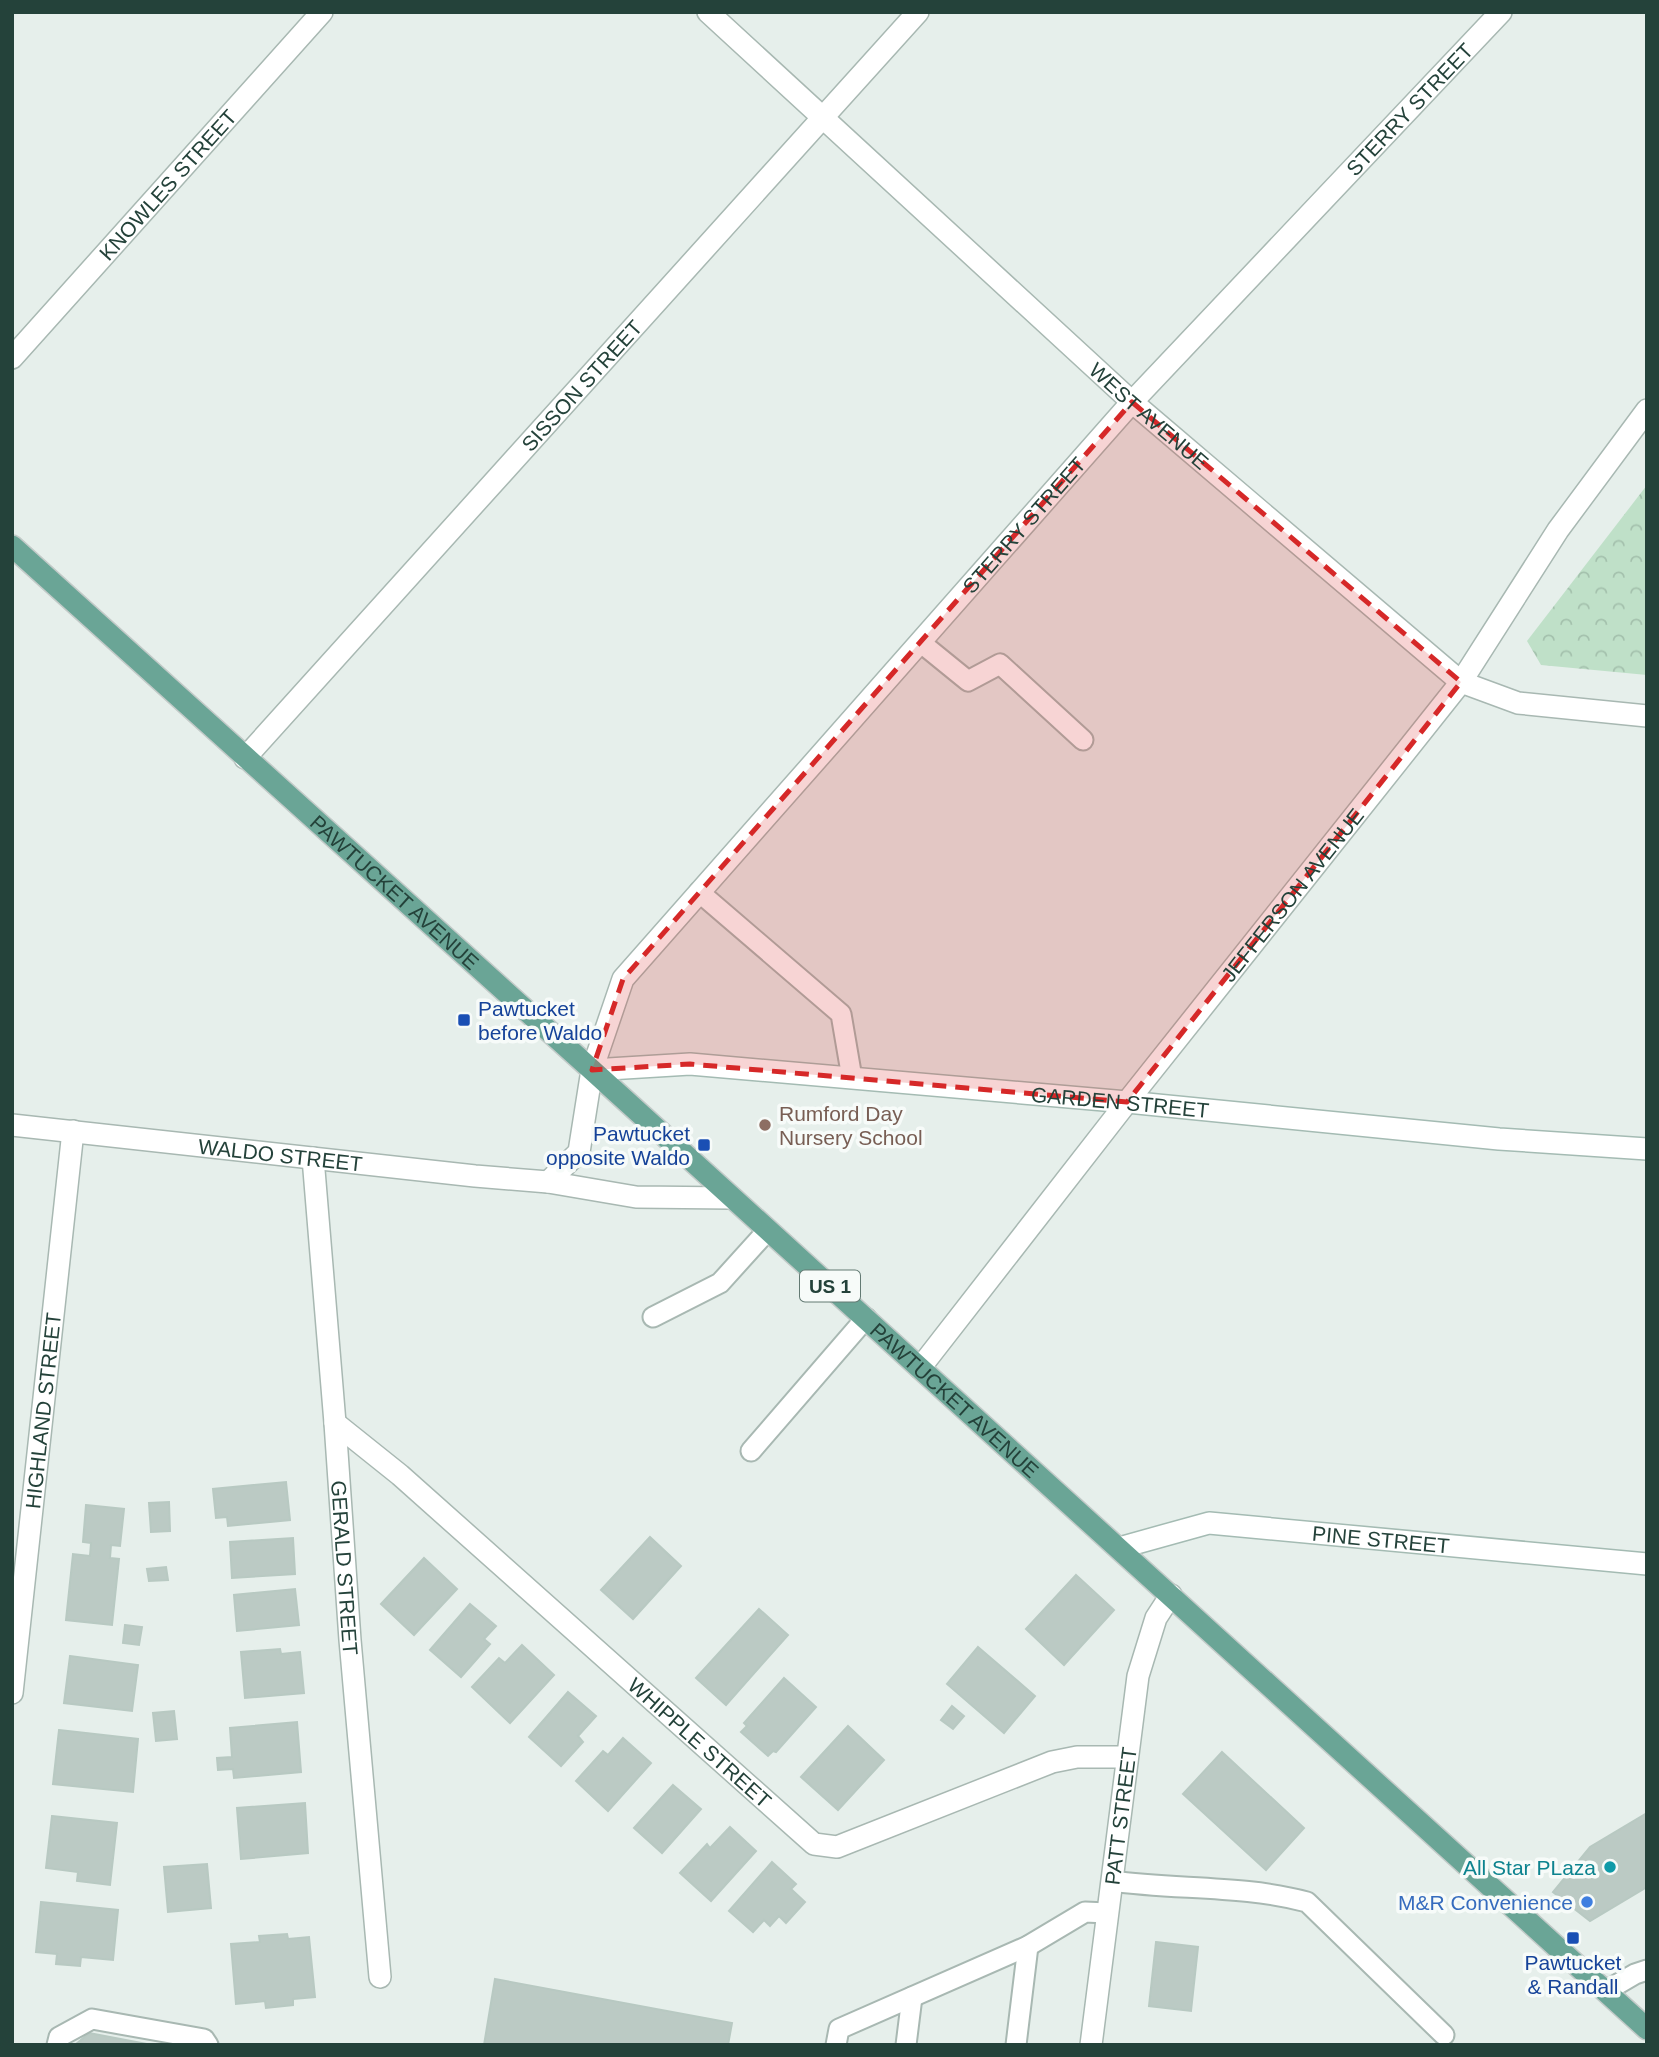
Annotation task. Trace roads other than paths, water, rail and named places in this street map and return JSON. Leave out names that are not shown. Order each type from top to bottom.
[{"type":"main road","name":"PAWTUCKET AVENUE","points":[[12,547],[866,1318],[1647,2029]]},
{"type":"street","name":"KNOWLES STREET","points":[[12,358],[322,12]]},
{"type":"street","name":"WEST AVENUE","points":[[708,12],[1132,402],[1461,682],[1518,703],[1647,716]]},
{"type":"street","name":"SISSON STREET","points":[[245,758],[918,12]]},
{"type":"street","name":"STERRY STREET","points":[[592,1070],[623,979],[1132,402],[1501,12]]},
{"type":"street","name":"JEFFERSON AVENUE","points":[[920,1367],[1461,682],[1558,530],[1647,410]]},
{"type":"street","name":"GARDEN STREET","points":[[592,1070],[690,1064],[1127,1102],[1499,1139],[1647,1150]]},
{"type":"street","points":[[548,1182],[579,1152],[592,1070]]},
{"type":"street","name":"WALDO STREET","points":[[12,1125],[548,1182],[636,1197],[732,1198]]},
{"type":"street","name":"HIGHLAND STREET","points":[[12,1693],[73,1131]]},
{"type":"street","name":"GERALD STREET","points":[[313,1157],[350,1640],[380,1977]]},
{"type":"street","name":"WHIPPLE STREET","points":[[335,1423],[400,1475],[814,1844],[837,1847],[1052,1762],[1077,1757],[1127,1757]]},
{"type":"street","name":"PINE STREET","points":[[1119,1548],[1209,1524],[1647,1564]]},
{"type":"street","name":"PATT STREET","points":[[1091,2045],[1138,1676],[1156,1618],[1171,1595]]},
{"type":"lane","points":[[920,642],[968,681],[999,664],[1083,740]]},
{"type":"lane","points":[[699,892],[841,1014],[852,1078]]},
{"type":"lane","points":[[653,1317],[720,1283],[768,1230]]},
{"type":"lane","points":[[751,1451],[866,1318]]},
{"type":"lane","points":[[1112,1881],[1278,1894],[1307,1902],[1444,2035]]},
{"type":"lane","points":[[836,2045],[839,2029],[1028,1946],[1085,1912],[1107,1913]]},
{"type":"lane","points":[[1016,2045],[1028,1946]]},
{"type":"lane","points":[[1606,1991],[1647,1970]]},
{"type":"lane","points":[[905,2045],[912,1997]]},
{"type":"lane","points":[[57,2045],[59,2037],[92,2019],[204,2039],[208,2045]]},
{"type":"place","name":"Pawtucket before Waldo","points":[[464,1020]]},
{"type":"place","name":"Rumford Day Nursery School","points":[[765,1125]]},
{"type":"place","name":"Pawtucket opposite Waldo","points":[[704,1145]]},
{"type":"place","name":"All Star PLaza","points":[[1610,1867]]},
{"type":"place","name":"M&R Convenience","points":[[1587,1902]]},
{"type":"place","name":"Pawtucket & Randall","points":[[1573,1938]]}]
